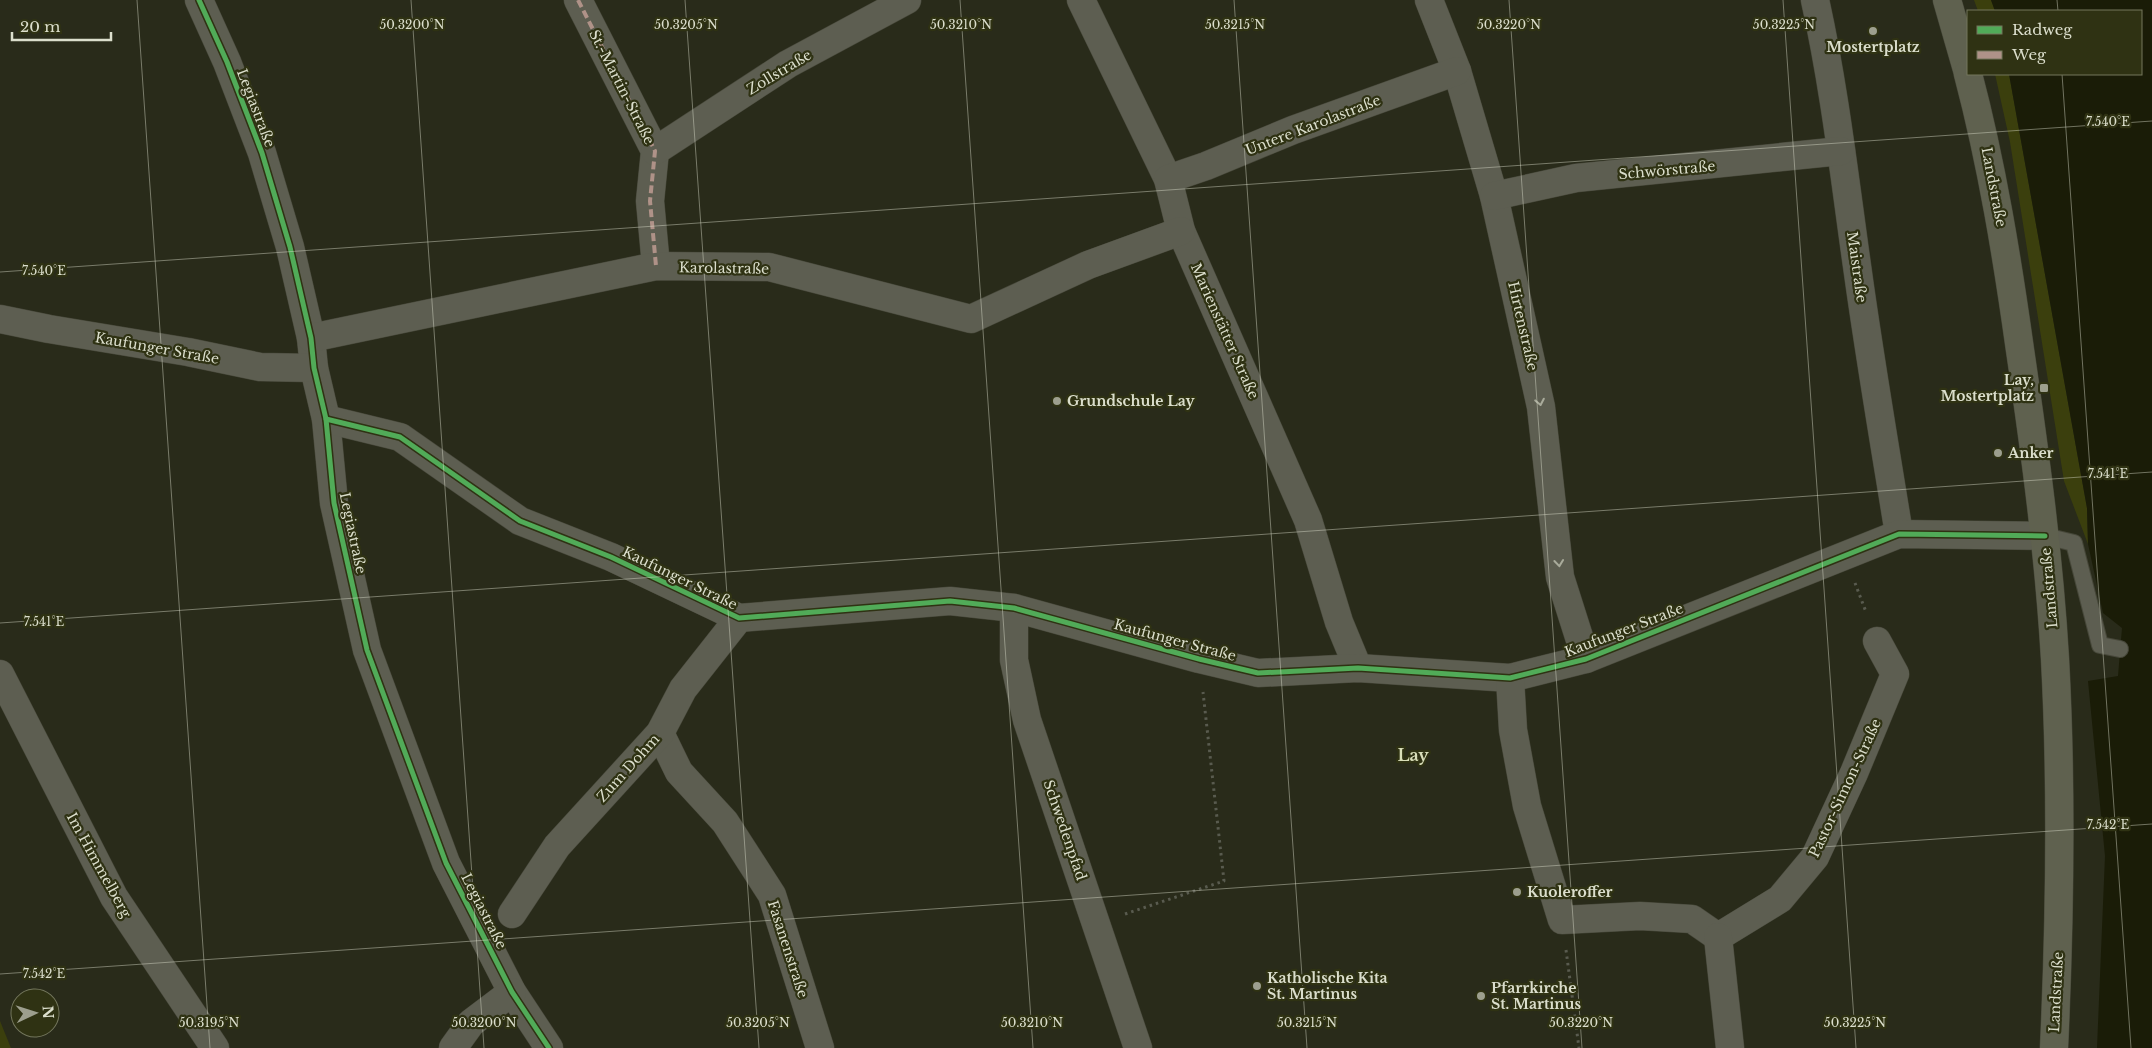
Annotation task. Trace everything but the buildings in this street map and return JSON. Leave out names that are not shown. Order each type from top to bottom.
[{"type":"main road","name":"Landstraße","points":[[1947,0],[1967,70]]},
{"type":"main road","name":"Landstraße","points":[[1968,75],[1991,167],[2006,248],[2045,536],[2055,658],[2059,766],[2058,955],[2054,1048]]},
{"type":"street","name":"Legiastraße","points":[[199,0],[227,62],[262,153],[290,247],[311,338],[314,368],[326,419],[334,503],[367,650],[446,863],[512,992],[549,1048]]},
{"type":"street","name":"St.-Martin-Straße","points":[[578,0],[655,151],[650,202],[656,266]]},
{"type":"street","name":"Zollstraße","points":[[655,151],[788,64],[907,0]]},
{"type":"street","name":"Marienstätter Straße","points":[[1081,0],[1168,179],[1181,232],[1308,520],[1338,622],[1358,668]]},
{"type":"street","name":"Hirtenstraße","points":[[1429,0],[1457,71],[1494,196],[1541,407],[1560,577],[1586,660]]},
{"type":"street","name":"Maistraße","points":[[1815,0],[1841,150],[1858,275],[1899,534]]},
{"type":"street","name":"Untere Karolastraße","points":[[1168,179],[1206,166],[1293,130],[1457,71]]},
{"type":"street","name":"Schwörstraße","points":[[1494,196],[1576,178],[1841,150]]},
{"type":"street","name":"Karolastraße","points":[[311,338],[656,266],[770,267],[971,319],[1088,265],[1181,232]]},
{"type":"street","name":"Kaufunger Straße","points":[[0,319],[188,352],[260,367],[314,368]]},
{"type":"street","name":"Kaufunger Straße","points":[[326,419],[400,437],[520,521],[611,557],[739,618],[950,601],[1014,608],[1199,660],[1258,673],[1358,668],[1510,678],[1586,660],[1899,534],[2045,536]]},
{"type":"street","name":"Schwedenpfad","points":[[1014,608],[1014,660],[1027,720],[1138,1048]]},
{"type":"street","name":"Zum Dohm","points":[[512,914],[558,846],[660,733],[683,689],[739,618]]},
{"type":"street","name":"Pastor-Simon-Straße","points":[[1718,937],[1780,899],[1815,857],[1854,773],[1895,674],[1876,641]]},
{"type":"street","name":"Im Himmelberg","points":[[0,674],[114,897],[214,1048]]},
{"type":"street","points":[[1510,678],[1514,730],[1527,806],[1562,920],[1640,916],[1692,919],[1718,937],[1730,1048]]},
{"type":"street","name":"Fasanenstraße","points":[[660,733],[679,772],[725,822],[772,895],[820,1048]]},
{"type":"street","points":[[453,1048],[471,1023],[512,992]]},
{"type":"lane","points":[[2045,536],[2074,543],[2100,645],[2120,648]]},
{"type":"path","points":[[1844,555],[1876,641]]},
{"type":"path","points":[[1097,924],[1224,881],[1199,660]]},
{"type":"path","points":[[1562,920],[1579,1048]]},
{"type":"green space","points":[[1974,0],[1991,0],[1995,10],[1978,10]]},
{"type":"green space","points":[[1995,75],[2009,75],[2087,508],[2088,544],[2064,481],[2010,142]]},
{"type":"green space","points":[[0,1021],[11,1048],[0,1048]]},
{"type":"shaded area","points":[[1991,0],[2152,0],[2152,1048],[2097,1048],[2105,856],[2088,681],[2118,676],[2122,628],[2103,613],[2088,544],[2087,508],[2009,75],[2142,75],[2142,10],[1995,10]]},
{"type":"marked path","points":[[578,0],[655,151],[650,201],[656,266]]},
{"type":"cycle path","points":[[199,0],[227,62],[262,153],[290,247],[311,338],[314,368],[326,419],[334,503],[367,650],[446,863],[512,992],[549,1048]]},
{"type":"cycle path","points":[[326,419],[400,437],[520,521],[611,557],[739,618],[950,601],[1014,608],[1199,659],[1258,673],[1358,668],[1510,678],[1586,659],[1899,534],[2045,536]]},
{"type":"place","name":"Mostertplatz","points":[[1873,31]]},
{"type":"place","name":"Lay, Mostertplatz","points":[[2044,388]]},
{"type":"place","name":"Grundschule Lay","points":[[1057,401]]},
{"type":"place","name":"Anker","points":[[1998,453]]},
{"type":"place","name":"Kuoleroffer","points":[[1517,892]]},
{"type":"place","name":"Katholische Kita St. Martinus","points":[[1257,986]]},
{"type":"place","name":"Pfarrkirche St. Martinus","points":[[1481,996]]},
{"type":"district","name":"Lay","points":[[1413,755]]}]
